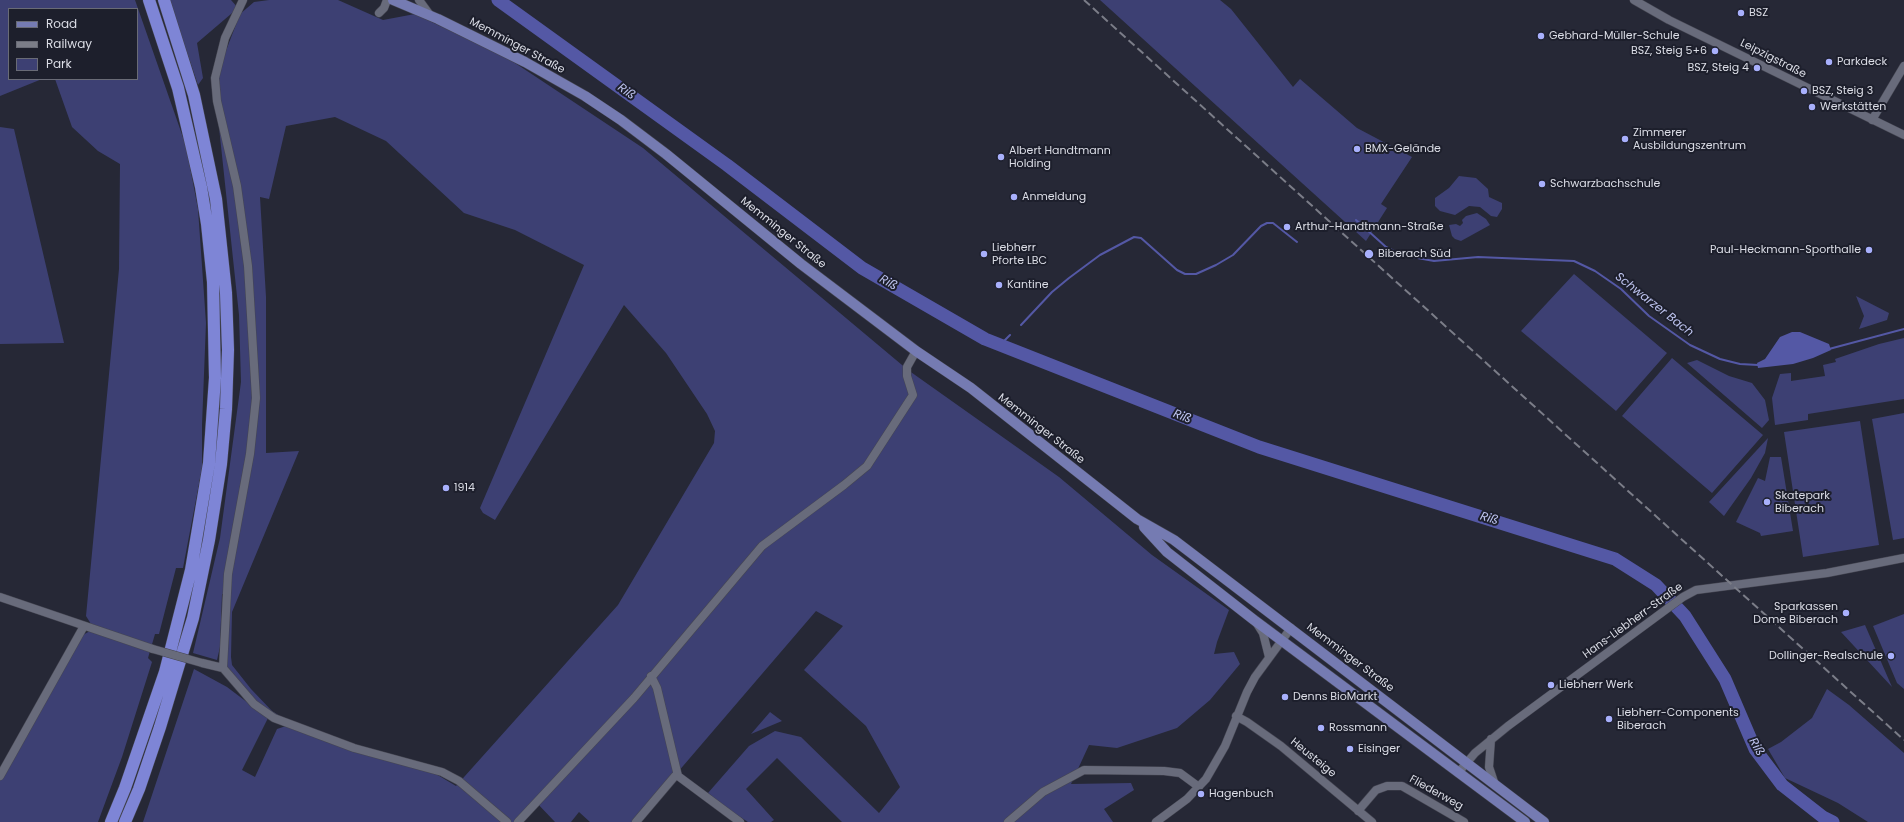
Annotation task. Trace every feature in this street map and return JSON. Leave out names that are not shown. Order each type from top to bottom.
[{"type":"highway","points":[[111,822],[125,788],[165,672],[191,570],[209,464],[215,385],[213,282],[207,224],[201,187],[178,88],[149,0]]},
{"type":"highway","points":[[125,822],[139,789],[160,727],[193,618],[209,540],[221,464],[226,409],[228,344],[226,293],[216,199],[194,95],[164,0]]},
{"type":"main road","name":"Memminger Straße","points":[[393,0],[404,2],[525,62],[585,96],[621,120],[666,154],[801,264],[916,351],[971,388],[1137,519],[1174,540],[1544,822]]},
{"type":"main road","name":"Memminger Straße","points":[[1137,519],[1167,552],[1254,620],[1525,822]]},
{"type":"street","points":[[223,668],[228,574],[250,454],[256,398],[248,266],[237,186],[217,101],[215,78],[225,38],[243,0]]},
{"type":"street","points":[[379,13],[384,8],[387,0]]},
{"type":"street","points":[[419,0],[430,15]]},
{"type":"street","name":"Leipzigstraße","points":[[1634,0],[1669,20],[1904,135]]},
{"type":"street","points":[[1872,120],[1904,66]]},
{"type":"street","points":[[518,822],[634,698],[762,546],[867,466],[913,395],[907,376],[908,367],[916,351]]},
{"type":"street","name":"Hans-Liebherr-Straße","points":[[1458,773],[1475,753],[1491,739],[1683,597],[1696,590],[1712,586],[1827,573],[1904,558]]},
{"type":"street","points":[[0,597],[153,649],[223,668],[254,704],[274,718],[354,748],[442,772],[459,781],[507,822]]},
{"type":"street","points":[[1254,620],[1263,633],[1269,657]]},
{"type":"street","points":[[0,776],[84,626]]},
{"type":"street","points":[[1156,822],[1170,817],[1200,787],[1219,757],[1250,687],[1269,657],[1291,628]]},
{"type":"street","points":[[651,676],[657,688],[678,776],[740,822]]},
{"type":"street","name":"Heusteige","points":[[1236,716],[1281,746],[1372,822]]},
{"type":"street","points":[[1491,739],[1489,767],[1495,786]]},
{"type":"street","points":[[1008,822],[1043,792],[1084,770],[1164,771],[1180,773],[1200,787]]},
{"type":"street","points":[[636,822],[675,776],[678,776]]},
{"type":"street","name":"Fliederweg","points":[[1358,811],[1376,790],[1387,786],[1402,786],[1464,822]]},
{"type":"green space","points":[[0,0],[135,0],[138,8],[8,8],[8,80],[40,80],[0,96]]},
{"type":"green space","points":[[169,0],[231,0],[238,8],[197,43],[203,78],[198,85]]},
{"type":"green space","points":[[269,0],[338,0],[383,20],[415,14],[506,57],[643,148],[908,370],[1059,477],[1152,555],[1229,610],[1214,654],[1234,652],[1240,664],[1210,700],[1177,728],[1117,748],[1089,745],[1071,784],[1131,783],[1134,790],[1104,809],[1113,822],[842,822],[777,758],[746,789],[774,820],[771,822],[748,822],[728,809],[708,793],[749,746],[775,731],[801,737],[879,813],[900,787],[866,726],[804,670],[843,626],[816,611],[635,822],[590,822],[579,812],[571,822],[555,822],[535,801],[515,822],[143,822],[194,669],[227,687],[268,718],[242,770],[255,777],[277,729],[286,726],[431,771],[456,786],[618,605],[714,443],[715,431],[707,414],[666,353],[624,305],[495,520],[483,513],[480,508],[584,265],[515,230],[464,213],[386,141],[335,117],[286,126],[269,199],[260,197],[266,297],[266,453],[299,451],[232,612],[231,657],[232,665],[251,689],[272,711],[291,723],[275,716],[257,702],[226,666],[228,595],[222,594],[220,647],[217,660],[193,653],[220,538],[241,382],[239,315],[218,118],[219,69],[240,14],[254,2]]},
{"type":"green space","points":[[1100,0],[1220,0],[1231,9],[1293,87],[1300,79],[1357,128],[1412,157],[1381,204],[1387,208],[1366,241]]},
{"type":"green space","points":[[138,9],[186,146],[198,209],[206,323],[202,468],[183,568],[176,568],[159,634],[155,634],[148,658],[152,662],[122,757],[98,822],[0,822],[0,780],[81,636],[90,631],[91,624],[86,616],[119,269],[120,164],[98,151],[72,127],[55,80],[138,80]]},
{"type":"green space","points":[[0,127],[14,129],[64,343],[0,344]]},
{"type":"green space","points":[[1459,176],[1476,178],[1488,189],[1489,197],[1502,203],[1502,209],[1497,217],[1491,216],[1480,207],[1469,206],[1455,215],[1440,211],[1435,206],[1435,198],[1449,188]]},
{"type":"green space","points":[[1477,213],[1486,219],[1490,225],[1461,241],[1455,239],[1452,236],[1449,225],[1456,224],[1460,226],[1463,223],[1462,220],[1466,216]]},
{"type":"green space","points":[[1574,274],[1667,353],[1616,411],[1521,331]]},
{"type":"green space","points":[[1856,296],[1889,313],[1887,320],[1859,329],[1864,316]]},
{"type":"green space","points":[[1904,338],[1904,399],[1808,414],[1808,420],[1775,425],[1772,398],[1780,374],[1791,373],[1791,381],[1825,376],[1823,365],[1836,362],[1835,359],[1879,344]]},
{"type":"green space","points":[[1672,358],[1763,435],[1712,493],[1622,416]]},
{"type":"green space","points":[[1697,360],[1729,376],[1752,383],[1765,400],[1769,420],[1762,428],[1687,363]]},
{"type":"green space","points":[[1904,413],[1904,538],[1893,540],[1872,419]]},
{"type":"green space","points":[[1860,421],[1879,545],[1803,557],[1784,432]]},
{"type":"green space","points":[[1768,438],[1765,453],[1751,478],[1724,516],[1709,502]]},
{"type":"green space","name":"Skatepark Biberach","points":[[1770,457],[1781,457],[1793,531],[1761,536],[1760,533],[1736,522],[1758,478],[1765,481]]},
{"type":"green space","points":[[1904,614],[1904,689],[1897,683],[1873,626]]},
{"type":"green space","points":[[1865,625],[1892,687],[1841,632]]},
{"type":"green space","points":[[1827,689],[1849,705],[1904,753],[1904,822],[1868,822],[1838,803],[1785,778],[1768,749],[1781,742],[1812,718]]},
{"type":"green space","points":[[770,712],[782,721],[751,734]]},
{"type":"shaded area","points":[[1792,332],[1800,332],[1829,344],[1831,350],[1813,358],[1793,364],[1758,368],[1757,363],[1765,359],[1780,337]]},
{"type":"waterway","name":"Riß","points":[[498,0],[727,165],[862,268],[985,339],[1259,447],[1615,559],[1656,585],[1685,616],[1725,679],[1755,749],[1782,785],[1823,817],[1833,822]]},
{"type":"waterway","name":"Schwarzer Bach","points":[[1356,220],[1386,247],[1400,254]]},
{"type":"waterway","name":"Schwarzer Bach","points":[[1021,325],[1052,292],[1069,278],[1100,255],[1134,237],[1141,238],[1177,270],[1185,274],[1196,274],[1233,255],[1261,226],[1267,223],[1273,223],[1297,242]]},
{"type":"waterway","name":"Schwarzer Bach","points":[[1412,257],[1434,261],[1478,257],[1574,261],[1595,271],[1621,289],[1649,316],[1690,345],[1720,359],[1740,364],[1758,365]]},
{"type":"waterway","name":"Schwarzer Bach","points":[[1829,349],[1904,329]]},
{"type":"waterway","name":"Schwarzer Bach","points":[[1000,345],[1010,335]]},
{"type":"railway","points":[[1084,0],[1904,740]]},
{"type":"place","name":"BSZ","points":[[1741,13]]},
{"type":"place","name":"Gebhard-Müller-Schule","points":[[1541,36]]},
{"type":"place","name":"BSZ, Steig 5+6","points":[[1715,51]]},
{"type":"place","name":"Parkdeck","points":[[1829,62]]},
{"type":"place","name":"BSZ, Steig 4","points":[[1757,68]]},
{"type":"place","name":"BSZ, Steig 3","points":[[1804,91]]},
{"type":"place","name":"Werkstätten","points":[[1812,107]]},
{"type":"place","name":"Zimmerer Ausbildungszentrum","points":[[1625,139]]},
{"type":"place","name":"BMX-Gelände","points":[[1357,149]]},
{"type":"place","name":"Albert Handtmann Holding","points":[[1001,157]]},
{"type":"place","name":"Schwarzbachschule","points":[[1542,184]]},
{"type":"place","name":"Anmeldung","points":[[1014,197]]},
{"type":"place","name":"Arthur-Handtmann-Straße","points":[[1287,227]]},
{"type":"place","name":"Paul-Heckmann-Sporthalle","points":[[1869,250]]},
{"type":"place","name":"Liebherr Pforte LBC","points":[[984,254]]},
{"type":"place","name":"Biberach Süd","points":[[1369,254]]},
{"type":"place","name":"Kantine","points":[[999,285]]},
{"type":"place","name":"1914","points":[[446,488]]},
{"type":"place","name":"Skatepark Biberach","points":[[1767,502]]},
{"type":"place","name":"Sparkassen Dome Biberach","points":[[1846,613]]},
{"type":"place","name":"Dollinger-Realschule","points":[[1891,656]]},
{"type":"place","name":"Liebherr Werk","points":[[1551,685]]},
{"type":"place","name":"Denns BioMarkt","points":[[1285,697]]},
{"type":"place","name":"Liebherr-Components Biberach","points":[[1609,719]]},
{"type":"place","name":"Rossmann","points":[[1321,728]]},
{"type":"place","name":"Eisinger","points":[[1350,749]]},
{"type":"place","name":"Hagenbuch","points":[[1201,794]]}]
